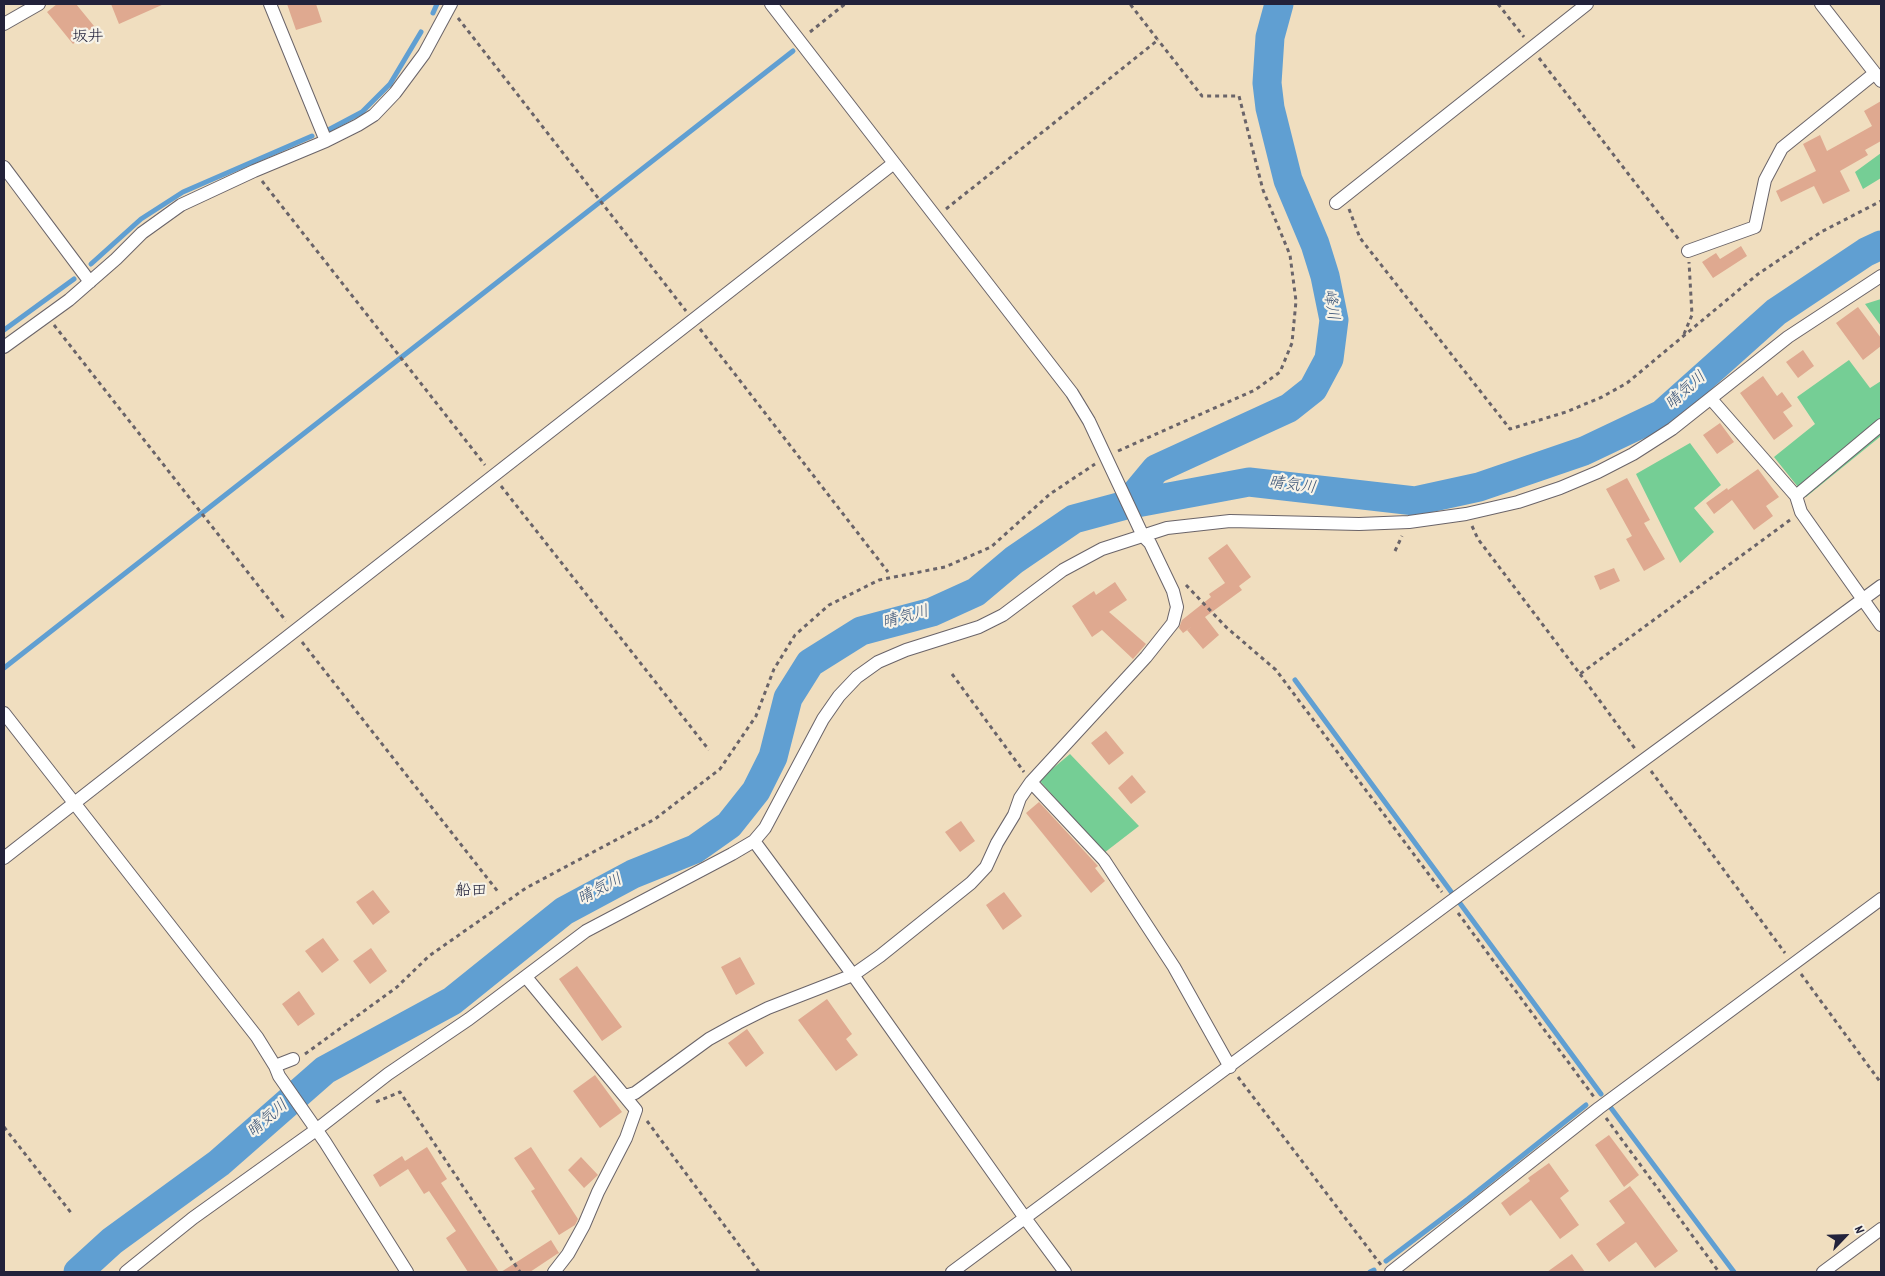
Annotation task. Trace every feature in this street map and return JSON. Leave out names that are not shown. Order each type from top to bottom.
[{"type":"street","points":[[4,24],[39,4]]},
{"type":"street","points":[[270,4],[326,141]]},
{"type":"street","points":[[625,1096],[635,1092],[709,1039],[738,1023],[768,1008],[853,975],[880,956],[971,883],[986,867],[997,842],[1014,815],[1020,798],[1031,782],[1146,657],[1173,623],[1177,607],[1173,591],[1150,543],[1141,532],[1090,421],[1072,393],[771,4]]},
{"type":"street","points":[[1341,200],[1587,4]]},
{"type":"street","points":[[1688,251],[1755,227],[1765,180],[1782,148],[1878,77],[1821,4]]},
{"type":"street","points":[[4,348],[48,317],[90,282],[142,233],[180,205],[326,141],[374,115],[395,93],[424,54],[450,7]]},
{"type":"street","points":[[4,858],[894,163]]},
{"type":"street","points":[[4,167],[90,282]]},
{"type":"street","points":[[126,1272],[193,1218],[316,1130],[388,1074],[526,978],[586,931],[754,841],[765,828],[782,799],[823,719],[839,696],[857,677],[878,662],[906,650],[979,627],[1023,602],[1064,570],[1102,549],[1141,532],[1230,521],[1359,524],[1409,522],[1466,514],[1518,502],[1560,488],[1598,472],[1633,454],[1672,429],[1788,337],[1881,276]]},
{"type":"street","points":[[1711,399],[1796,496],[1801,512],[1881,625]]},
{"type":"street","points":[[1796,496],[1881,425]]},
{"type":"street","points":[[952,1272],[1450,902],[1881,586]]},
{"type":"street","points":[[4,713],[257,1037],[407,1272]]},
{"type":"street","points":[[1031,782],[1104,860],[1174,967],[1230,1066]]},
{"type":"street","points":[[754,841],[853,975],[1065,1272]]},
{"type":"street","points":[[1390,1272],[1599,1108],[1881,898]]},
{"type":"street","points":[[526,978],[636,1110],[626,1138],[598,1192],[584,1225],[568,1254],[554,1272]]},
{"type":"street","points":[[277,1071],[293,1059]]},
{"type":"street","points":[[1823,1272],[1881,1229]]},
{"type":"path","points":[[799,40],[845,4]]},
{"type":"path","points":[[293,1059],[310,1052],[397,986],[429,956],[526,888],[656,819],[720,769],[756,716],[774,669],[796,635],[829,605],[879,580],[945,567],[991,547],[1050,494],[1106,456],[1256,390],[1280,372],[1292,343],[1296,301],[1290,255],[1263,190],[1239,96],[1202,96],[1130,4]]},
{"type":"path","points":[[1498,4],[1688,251],[1692,315],[1683,336]]},
{"type":"path","points":[[450,7],[888,572]]},
{"type":"path","points":[[936,217],[1158,40]]},
{"type":"path","points":[[254,171],[709,750]]},
{"type":"path","points":[[1341,200],[1360,238],[1510,429],[1566,412],[1602,397],[1627,383],[1758,274],[1821,232],[1881,201]]},
{"type":"path","points":[[48,317],[499,893]]},
{"type":"path","points":[[1580,674],[1801,512]]},
{"type":"path","points":[[1466,514],[1478,539],[1644,760],[1881,1083]]},
{"type":"path","points":[[1168,580],[1183,583],[1226,627],[1276,670],[1592,1094],[1599,1108],[1720,1272]]},
{"type":"path","points":[[952,674],[1031,782]]},
{"type":"path","points":[[1230,1066],[1386,1272]]},
{"type":"path","points":[[374,1103],[400,1092],[520,1272]]},
{"type":"path","points":[[636,1110],[645,1117],[760,1272]]},
{"type":"path","points":[[4,1126],[72,1214]]},
{"type":"green space","points":[[1881,153],[1881,178],[1863,189],[1855,172]]},
{"type":"green space","points":[[1881,299],[1881,326],[1865,304]]},
{"type":"green space","points":[[1849,360],[1870,388],[1881,381],[1881,436],[1806,497],[1774,457],[1815,424],[1797,397]]},
{"type":"green space","points":[[1690,443],[1721,485],[1694,508],[1714,532],[1680,563],[1636,474]]},
{"type":"green space","points":[[1070,754],[1139,826],[1104,853],[1039,780]]},
{"type":"building","points":[[57,4],[76,4],[94,26],[73,44],[47,12]]},
{"type":"building","points":[[111,4],[164,4],[119,24]]},
{"type":"building","points":[[287,4],[316,4],[322,22],[296,30]]},
{"type":"building","points":[[1881,101],[1881,141],[1865,150],[1868,155],[1840,171],[1850,191],[1823,204],[1814,186],[1781,202],[1776,191],[1816,171],[1803,144],[1820,135],[1827,151],[1872,126],[1864,111]]},
{"type":"building","points":[[1741,246],[1747,256],[1713,278],[1702,262],[1716,253],[1720,259]]},
{"type":"building","points":[[1858,307],[1881,338],[1881,346],[1863,360],[1836,323]]},
{"type":"building","points":[[1803,350],[1814,366],[1798,378],[1786,362]]},
{"type":"building","points":[[1763,376],[1777,396],[1782,392],[1792,406],[1783,412],[1793,426],[1774,440],[1740,393]]},
{"type":"building","points":[[1720,423],[1734,442],[1717,454],[1703,435]]},
{"type":"building","points":[[1758,469],[1779,497],[1766,506],[1773,516],[1754,530],[1732,500],[1714,514],[1706,503]]},
{"type":"building","points":[[1627,478],[1650,520],[1644,523],[1665,559],[1644,571],[1626,539],[1632,536],[1606,489]]},
{"type":"building","points":[[1227,544],[1251,577],[1239,586],[1242,590],[1205,617],[1219,635],[1203,649],[1187,630],[1183,633],[1179,628],[1182,620],[1211,597],[1209,594],[1225,583],[1208,558]]},
{"type":"building","points":[[1614,568],[1620,581],[1600,590],[1594,576]]},
{"type":"building","points":[[1115,582],[1127,600],[1109,612],[1146,644],[1133,659],[1102,630],[1092,637],[1072,606],[1094,591],[1096,595]]},
{"type":"building","points":[[1106,731],[1124,753],[1109,765],[1091,743]]},
{"type":"building","points":[[1132,775],[1146,792],[1131,804],[1118,788]]},
{"type":"building","points":[[1039,802],[1098,866],[1095,868],[1105,881],[1091,893],[1026,813]]},
{"type":"building","points":[[961,821],[975,841],[960,852],[945,832]]},
{"type":"building","points":[[373,890],[390,912],[373,925],[356,902]]},
{"type":"building","points":[[1004,892],[1022,916],[1003,930],[986,905]]},
{"type":"building","points":[[323,938],[339,960],[322,973],[305,951]]},
{"type":"building","points":[[371,948],[387,971],[370,984],[353,961]]},
{"type":"building","points":[[740,957],[755,984],[736,995],[721,967]]},
{"type":"building","points":[[577,966],[622,1027],[602,1041],[559,979]]},
{"type":"building","points":[[299,991],[315,1014],[298,1026],[282,1004]]},
{"type":"building","points":[[827,999],[852,1034],[846,1039],[858,1055],[836,1071],[798,1020]]},
{"type":"building","points":[[747,1029],[764,1053],[746,1067],[728,1043]]},
{"type":"building","points":[[595,1075],[622,1112],[600,1128],[573,1091]]},
{"type":"building","points":[[1609,1135],[1639,1175],[1624,1187],[1595,1145]]},
{"type":"building","points":[[427,1147],[447,1179],[441,1183],[499,1272],[468,1272],[446,1238],[456,1231],[429,1191],[424,1194],[408,1169],[380,1187],[373,1175],[402,1156],[405,1161]]},
{"type":"building","points":[[531,1147],[578,1219],[575,1225],[559,1235],[531,1191],[535,1189],[514,1158]]},
{"type":"building","points":[[581,1157],[598,1175],[584,1188],[568,1170]]},
{"type":"building","points":[[1549,1163],[1569,1191],[1560,1198],[1579,1225],[1560,1239],[1531,1200],[1510,1216],[1501,1203],[1530,1181],[1528,1178]]},
{"type":"building","points":[[1630,1186],[1678,1251],[1655,1268],[1636,1242],[1609,1262],[1596,1244],[1625,1223],[1609,1201]]},
{"type":"building","points":[[551,1240],[559,1253],[530,1272],[501,1272]]},
{"type":"building","points":[[1572,1254],[1585,1272],[1547,1272]]},
{"type":"waterway","points":[[433,13],[437,4]]},
{"type":"waterway","name":"峰川","points":[[1126,505],[1156,469],[1289,408],[1313,389],[1329,359],[1334,320],[1325,276],[1315,244],[1288,180],[1270,108],[1267,83],[1270,37],[1279,4]]},
{"type":"waterway","points":[[330,129],[362,112],[390,84],[421,32]]},
{"type":"waterway","points":[[4,668],[793,51]]},
{"type":"waterway","points":[[91,264],[141,219],[183,192],[312,136]]},
{"type":"waterway","name":"晴気川","points":[[78,1272],[112,1241],[219,1163],[325,1070],[452,1001],[564,911],[633,874],[695,849],[729,825],[756,791],[773,757],[788,698],[810,663],[861,631],[932,612],[976,592],[1014,560],[1074,519],[1126,505],[1249,482],[1415,501],[1479,487],[1584,451],[1662,414],[1776,312],[1866,252],[1881,245]]},
{"type":"waterway","points":[[4,330],[74,279]]},
{"type":"waterway","points":[[1295,680],[1452,893]]},
{"type":"waterway","points":[[1459,902],[1601,1094]]},
{"type":"waterway","points":[[1386,1261],[1468,1199],[1586,1105]]},
{"type":"waterway","points":[[1611,1108],[1734,1272]]},
{"type":"waterway","points":[[1370,1272],[1374,1270]]},
{"type":"district","name":"坂井","points":[[88,39]]},
{"type":"district","name":"船田","points":[[471,893]]}]
